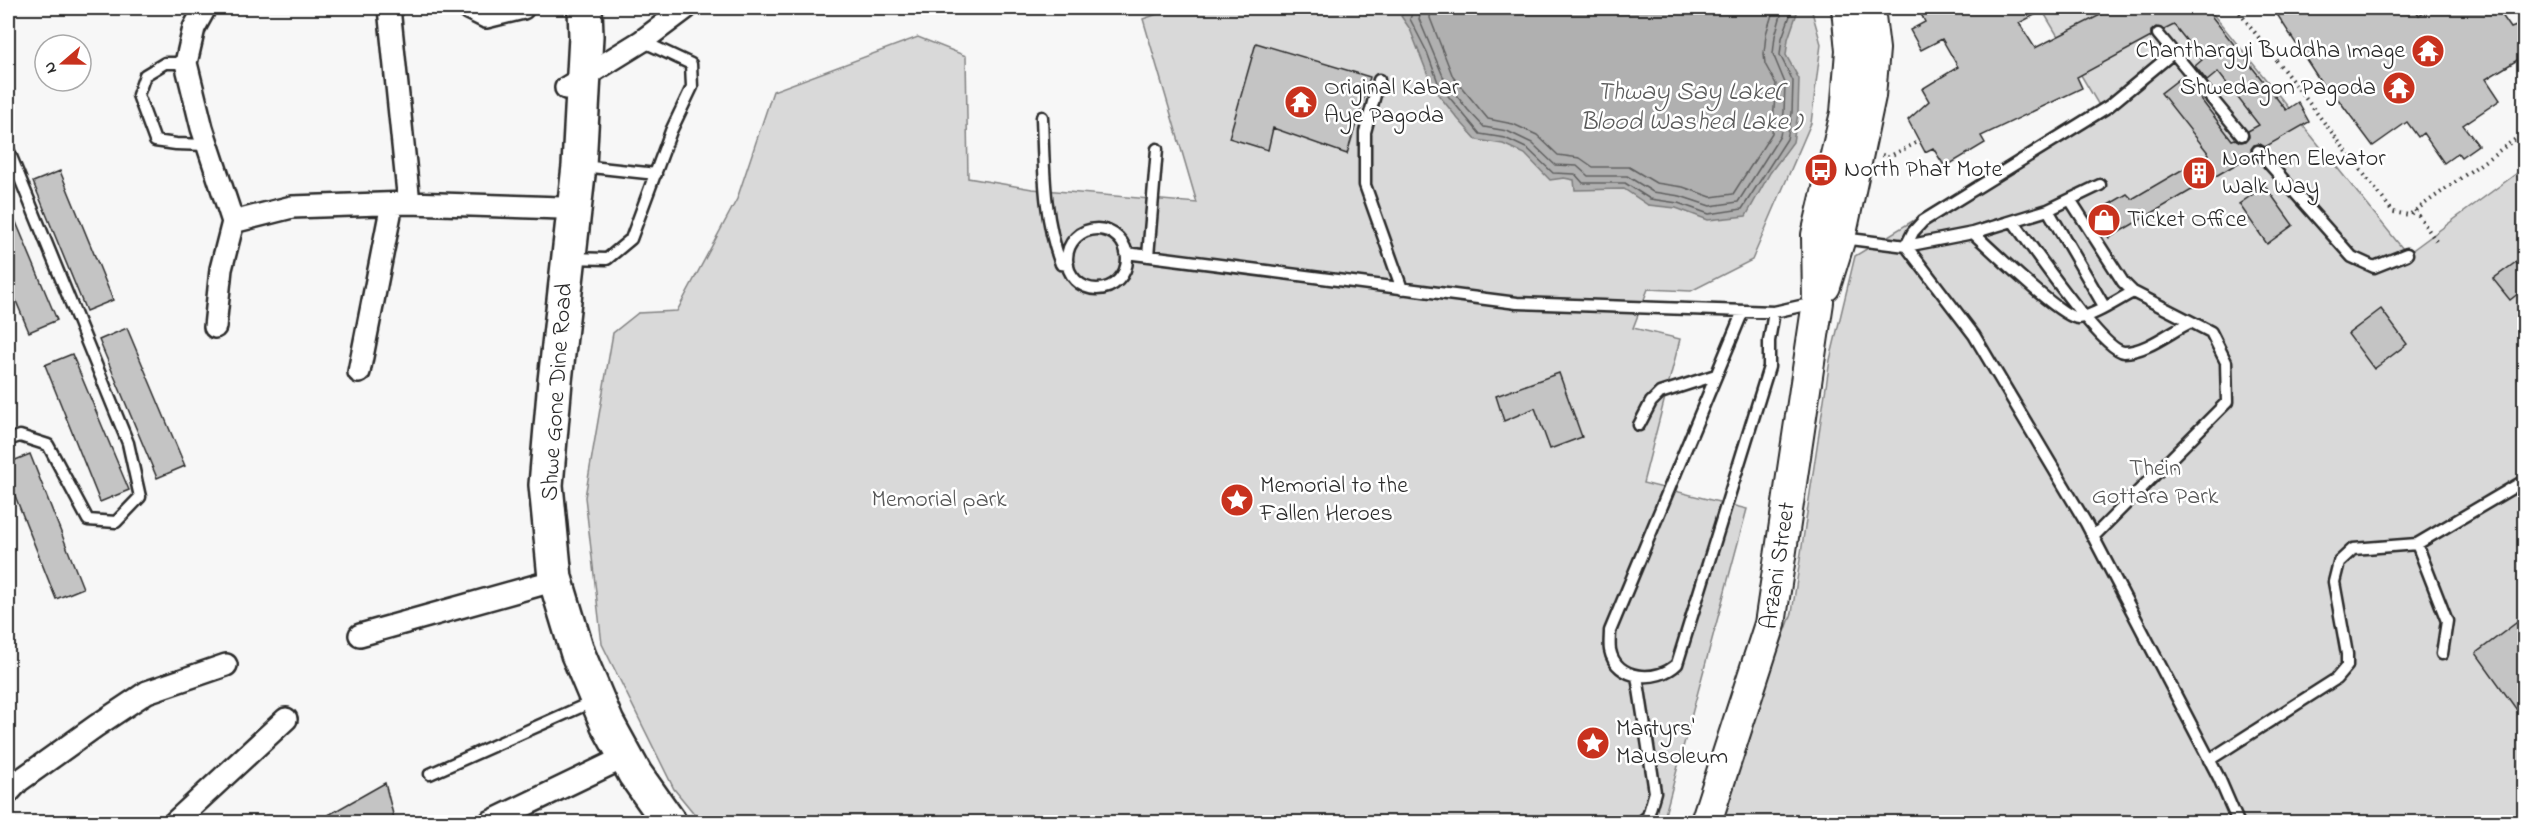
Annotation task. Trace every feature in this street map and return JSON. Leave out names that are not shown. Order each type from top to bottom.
[{"type":"main road","name":"Shwe Gone Dine Road","points":[[568,8],[575,82],[575,165],[568,210]]},
{"type":"main road","name":"Shwe Gone Dine Road","points":[[585,8],[575,82],[563,258],[546,318],[532,456],[534,514],[562,655],[589,704],[647,822]]},
{"type":"main road","name":"Arzani Street","points":[[1846,8],[1862,50]]},
{"type":"main road","name":"Arzani Street","points":[[1706,822],[1770,624],[1846,114],[1862,50],[1869,8]]},
{"type":"main road","name":"Shwe Gone Dine Road","points":[[618,761],[669,822]]},
{"type":"street","points":[[206,8],[194,28],[186,63],[207,145],[233,222],[220,269],[215,327]]},
{"type":"street","points":[[359,372],[400,203],[389,8]]},
{"type":"street","points":[[468,8],[486,17],[523,8]]},
{"type":"street","points":[[575,82],[642,41],[673,11]]},
{"type":"street","points":[[233,222],[292,207],[400,203],[568,210]]},
{"type":"street","points":[[360,635],[549,581]]},
{"type":"street","points":[[8,793],[28,774],[147,692],[225,664]]},
{"type":"street","points":[[175,822],[286,719]]},
{"type":"street","points":[[490,822],[618,761]]},
{"type":"lane","points":[[2157,34],[2242,135]]},
{"type":"lane","points":[[563,258],[607,259],[631,239],[671,131],[692,87],[691,64],[642,41]]},
{"type":"lane","points":[[1906,246],[1913,232],[1923,221],[2109,106],[2173,53]]},
{"type":"lane","points":[[186,63],[165,63],[145,75],[138,95],[155,141],[207,145]]},
{"type":"lane","points":[[1380,80],[1365,132],[1365,185],[1402,289]]},
{"type":"lane","points":[[1042,117],[1045,193],[1051,239],[1061,264],[1068,265]]},
{"type":"lane","points":[[8,149],[124,432],[140,497],[116,522],[88,520],[48,445],[20,436],[8,440]]},
{"type":"lane","points":[[1148,256],[1157,149]]},
{"type":"lane","points":[[2258,151],[2352,257],[2374,267],[2407,254]]},
{"type":"lane","points":[[575,165],[656,174]]},
{"type":"lane","points":[[1828,237],[1906,246],[1937,238],[1973,233],[2048,210],[2072,201],[2100,185]]},
{"type":"lane","points":[[2072,201],[2123,282],[2133,292],[2211,332],[2226,362],[2227,402],[2093,537]]},
{"type":"lane","points":[[2048,210],[2104,306]]},
{"type":"lane","points":[[2013,221],[2084,317],[2114,349],[2125,352],[2142,347],[2191,322]]},
{"type":"lane","points":[[1091,230],[1100,230],[1117,237],[1126,253],[1126,263],[1119,279],[1102,288],[1084,286],[1077,281],[1068,265],[1070,246],[1082,233],[1091,230]]},
{"type":"lane","points":[[1973,233],[2066,315],[2075,318],[2084,317],[2133,292]]},
{"type":"lane","points":[[1906,246],[1974,335],[2093,537],[2209,760],[2238,822]]},
{"type":"lane","points":[[1126,253],[1517,303],[1774,312],[1818,303]]},
{"type":"lane","points":[[1743,311],[1610,631],[1610,651],[1616,664],[1637,676],[1659,675],[1669,671],[1677,664],[1769,367],[1769,341],[1774,312]]},
{"type":"lane","points":[[1639,425],[1651,402],[1660,393],[1716,375]]},
{"type":"lane","points":[[2209,760],[2336,679],[2347,666],[2347,654],[2334,582],[2338,562],[2353,549],[2417,544],[2524,481]]},
{"type":"lane","points":[[2417,544],[2447,621],[2442,654]]},
{"type":"lane","points":[[1637,676],[1655,792],[1648,816],[1641,822]]},
{"type":"lane","points":[[430,774],[589,704]]},
{"type":"path","points":[[2236,8],[2393,212],[2409,215],[2524,133]]},
{"type":"path","points":[[2415,210],[2438,244]]},
{"type":"green space","name":"Memorial park","points":[[1175,8],[1811,8],[1821,44],[1811,123],[1752,260],[1691,291],[1648,289],[1633,328],[1680,339],[1643,483],[1747,509],[1663,822],[701,822],[674,789],[602,644],[585,497],[613,333],[638,313],[677,311],[737,199],[773,91],[918,37],[966,56],[968,178],[1032,189],[1197,203],[1143,19]]},
{"type":"green space","name":"Thein Gottara Park","points":[[2041,8],[2208,8],[2407,254],[2524,168],[2524,822],[1714,822],[1792,613],[1830,360],[1855,256],[2100,107]]},
{"type":"water","name":"Thway Say Lake( Blood Washed Lake )","points":[[1410,8],[1796,8],[1797,13],[1788,39],[1786,55],[1799,79],[1798,114],[1793,142],[1770,173],[1746,216],[1708,220],[1676,208],[1648,205],[1624,189],[1575,190],[1574,180],[1564,178],[1550,180],[1525,154],[1503,144],[1477,140],[1433,88],[1410,29],[1401,16]]},
{"type":"building","points":[[1918,8],[2048,8],[2019,23],[2035,48],[2114,8],[2205,8],[2286,110],[2298,102],[2309,122],[2265,147],[2260,144],[2254,145],[2251,149],[2252,155],[2109,238],[2094,213],[2127,194],[2132,199],[2209,154],[2161,93],[2183,76],[2232,140],[2246,141],[2249,137],[2248,131],[2259,125],[2218,72],[2207,81],[2195,66],[2202,60],[2174,25],[2164,30],[2156,27],[2151,31],[2151,37],[2077,77],[2082,88],[1981,136],[1985,143],[1945,167],[1933,148],[1925,152],[1908,120],[1929,101],[1922,89],[1958,67],[1942,39],[1921,50],[1910,30],[1925,22]]},
{"type":"building","points":[[2273,8],[2414,8],[2419,15],[2431,8],[2497,8],[2511,28],[2524,23],[2524,56],[2486,79],[2500,100],[2463,125],[2478,145],[2461,157],[2458,153],[2444,163],[2423,133],[2418,137],[2407,122],[2373,146],[2329,87],[2326,90]]},
{"type":"building","name":"Original Kabar Aye Pagoda","points":[[1256,43],[1370,77],[1347,154],[1273,128],[1268,150],[1229,138]]},
{"type":"building","points":[[60,171],[113,300],[86,311],[33,182]]},
{"type":"building","points":[[2265,186],[2293,225],[2267,244],[2239,204]]},
{"type":"building","points":[[8,203],[57,320],[29,332],[8,282]]},
{"type":"building","points":[[2516,262],[2524,273],[2524,289],[2510,300],[2493,279]]},
{"type":"building","points":[[2381,309],[2407,344],[2374,369],[2348,334]]},
{"type":"building","points":[[127,328],[185,466],[157,478],[99,340]]},
{"type":"building","points":[[72,354],[129,490],[100,502],[45,365]]},
{"type":"building","points":[[1559,373],[1582,437],[1550,449],[1535,408],[1504,421],[1496,396]]},
{"type":"building","points":[[30,454],[83,588],[56,599],[8,478],[8,463]]},
{"type":"building","points":[[2524,617],[2524,720],[2476,653]]},
{"type":"building","points":[[385,783],[395,822],[316,822]]},
{"type":"place","name":"Chanthargyi Buddha Image","points":[[2428,51]]},
{"type":"place","name":"Shwedagon Pagoda","points":[[2399,88]]},
{"type":"place","name":"Original Kabar Aye Pagoda","points":[[1301,102]]},
{"type":"place","name":"North Phat Mote","points":[[1821,170]]},
{"type":"place","name":"Northen Elevator Walk Way","points":[[2199,173]]},
{"type":"place","name":"Ticket Office","points":[[2104,220]]},
{"type":"place","name":"Memorial to the Fallen Heroes","points":[[1237,500]]},
{"type":"place","name":"Martyrs' Mausoleum","points":[[1593,743]]}]
